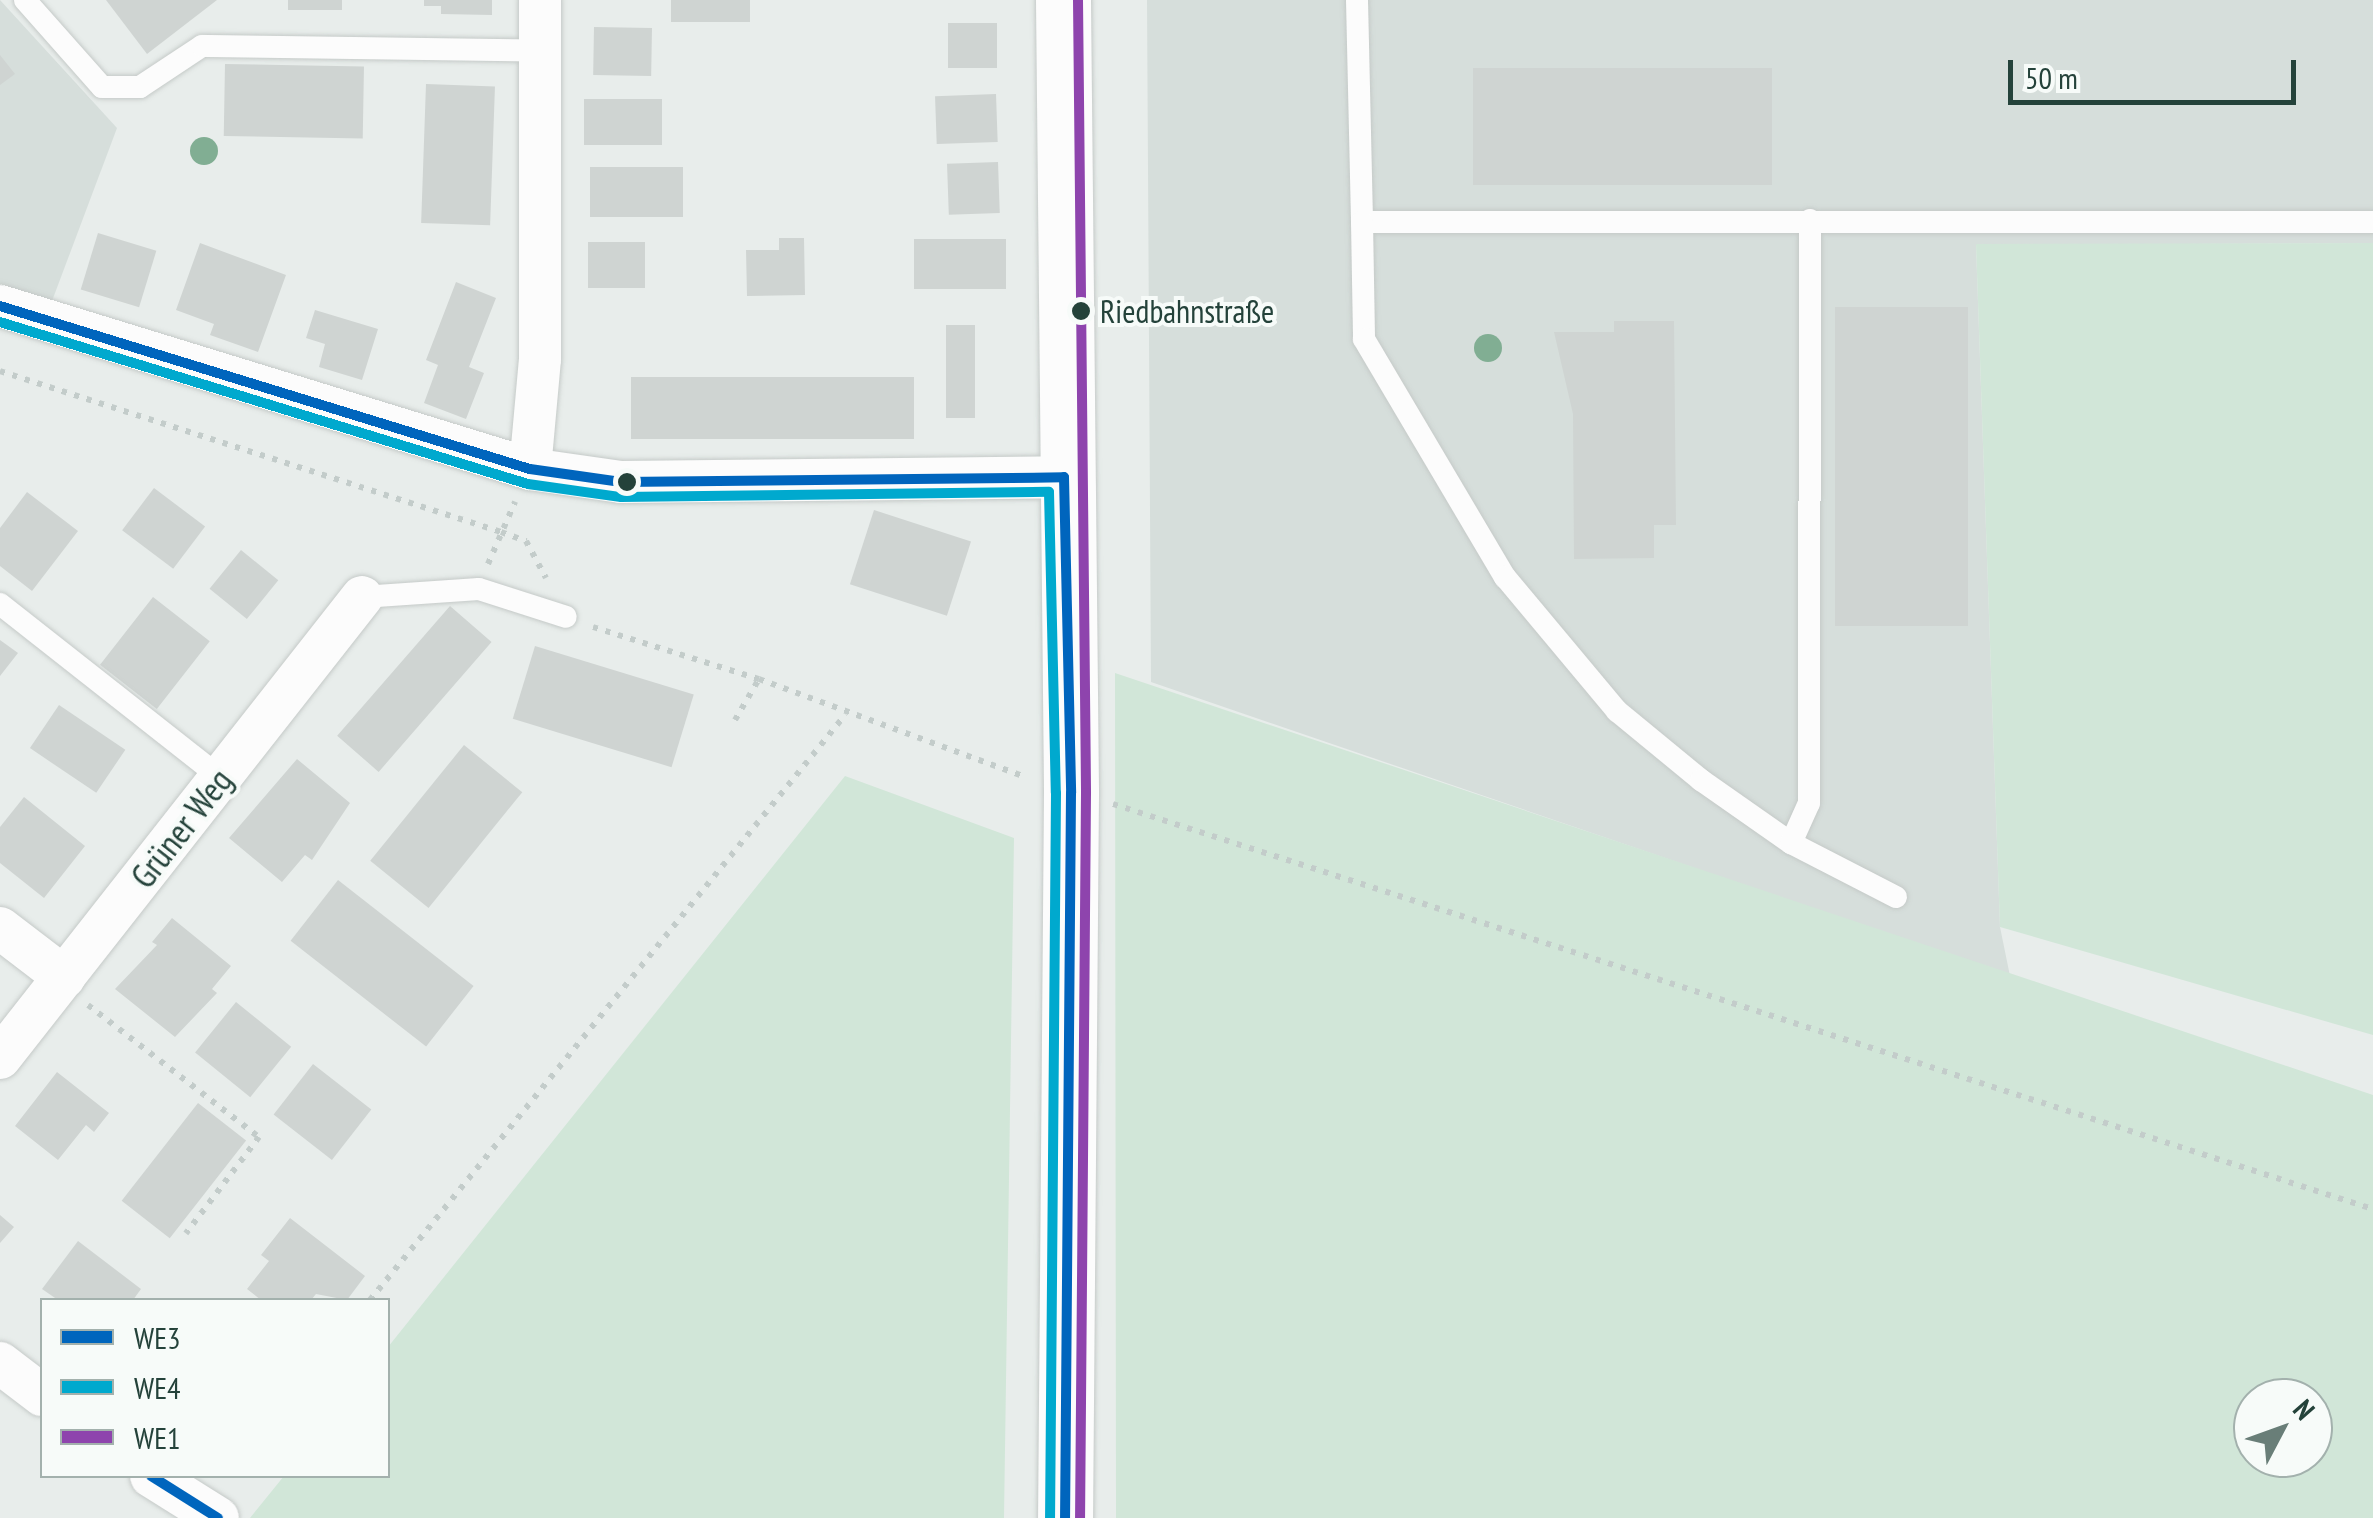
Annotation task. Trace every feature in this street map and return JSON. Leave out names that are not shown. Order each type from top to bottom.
[{"type":"main road","points":[[1063,0],[1064,477],[1071,793],[1065,1518]]},
{"type":"street","points":[[530,469],[540,359],[540,0]]},
{"type":"street","points":[[0,306],[530,469],[621,482],[1064,477]]},
{"type":"street","name":"Grüner Weg","points":[[0,1058],[362,598]]},
{"type":"street","points":[[0,928],[62,980]]},
{"type":"street","points":[[0,1363],[40,1393]]},
{"type":"street","points":[[154,1478],[218,1518]]},
{"type":"lane","points":[[24,0],[102,87],[140,86],[202,46],[540,51]]},
{"type":"lane","points":[[1357,0],[1364,339],[1506,577],[1618,711],[1790,843],[1896,898]]},
{"type":"lane","points":[[1790,843],[1809,803],[1810,220]]},
{"type":"lane","points":[[1362,222],[2373,222]]},
{"type":"lane","points":[[362,598],[479,588],[566,617]]},
{"type":"lane","points":[[0,604],[221,778]]},
{"type":"path","points":[[0,370],[526,542],[566,617],[758,679],[845,715],[1071,793],[1181,820],[2373,1210]]},
{"type":"path","points":[[735,720],[758,679]]},
{"type":"path","points":[[372,1298],[845,715]]},
{"type":"path","points":[[62,980],[259,1137],[186,1233]]},
{"type":"shaded area","points":[[0,0],[117,128],[52,301],[0,284]]},
{"type":"shaded area","points":[[1147,0],[2373,0],[2373,243],[1976,245],[2000,927],[2010,976],[1151,682]]},
{"type":"green space","points":[[2373,243],[2373,1035],[2000,927],[1976,244]]},
{"type":"green space","points":[[1115,673],[2373,1095],[2373,1518],[1116,1518]]},
{"type":"green space","points":[[845,776],[1014,838],[1004,1518],[250,1518],[282,1478],[390,1478],[390,1345]]},
{"type":"building","points":[[106,0],[217,0],[147,54]]},
{"type":"building","points":[[288,0],[342,0],[342,10],[288,10]]},
{"type":"building","points":[[424,0],[492,0],[492,15],[441,14],[441,6],[424,6]]},
{"type":"building","points":[[671,0],[750,0],[750,22],[671,22]]},
{"type":"building","points":[[948,23],[997,23],[997,68],[948,68]]},
{"type":"building","points":[[594,27],[652,28],[651,76],[593,75]]},
{"type":"building","points":[[0,55],[15,74],[0,85]]},
{"type":"building","points":[[225,64],[364,66],[363,138],[224,136]]},
{"type":"building","points":[[1473,68],[1772,68],[1772,185],[1473,185]]},
{"type":"building","points":[[426,84],[495,86],[490,225],[421,223]]},
{"type":"building","points":[[996,94],[998,142],[937,144],[935,96]]},
{"type":"building","points":[[584,99],[662,99],[662,145],[584,145]]},
{"type":"building","points":[[998,162],[1000,213],[949,215],[947,164]]},
{"type":"building","points":[[590,167],[683,167],[683,217],[590,217]]},
{"type":"building","points":[[98,233],[156,251],[139,307],[81,289]]},
{"type":"building","points":[[779,238],[804,238],[805,295],[747,296],[746,250],[779,250]]},
{"type":"building","points":[[914,239],[1006,239],[1006,289],[914,289]]},
{"type":"building","points":[[588,242],[645,242],[645,288],[588,288]]},
{"type":"building","points":[[200,243],[286,275],[258,352],[210,335],[214,324],[176,310]]},
{"type":"building","points":[[456,282],[496,298],[469,367],[484,373],[466,419],[424,403],[438,365],[426,360]]},
{"type":"building","points":[[1835,307],[1968,307],[1968,626],[1835,626]]},
{"type":"building","points":[[315,310],[378,329],[362,380],[319,367],[325,344],[306,338]]},
{"type":"building","points":[[1614,321],[1674,321],[1676,525],[1654,525],[1654,558],[1574,559],[1573,414],[1554,332],[1614,332]]},
{"type":"building","points":[[946,325],[975,325],[975,418],[946,418]]},
{"type":"building","points":[[631,377],[914,377],[914,439],[631,439]]},
{"type":"building","points":[[154,488],[205,527],[173,569],[122,530]]},
{"type":"building","points":[[27,492],[78,531],[32,591],[0,566],[0,528]]},
{"type":"building","points":[[874,510],[971,542],[947,616],[850,584]]},
{"type":"building","points":[[241,550],[278,580],[247,619],[210,589]]},
{"type":"building","points":[[153,597],[210,641],[157,709],[100,665]]},
{"type":"building","points":[[450,606],[492,642],[379,772],[337,736]]},
{"type":"building","points":[[0,640],[18,653],[0,676]]},
{"type":"building","points":[[535,646],[694,695],[672,767],[513,719]]},
{"type":"building","points":[[59,705],[125,750],[96,793],[30,748]]},
{"type":"building","points":[[464,745],[522,792],[429,908],[370,861]]},
{"type":"building","points":[[297,759],[350,803],[312,860],[305,855],[282,882],[229,838]]},
{"type":"building","points":[[24,797],[85,846],[44,898],[0,863],[0,827]]},
{"type":"building","points":[[338,880],[474,986],[426,1047],[291,941]]},
{"type":"building","points":[[172,918],[231,966],[212,989],[217,993],[175,1037],[115,989],[157,945],[152,942]]},
{"type":"building","points":[[236,1002],[291,1047],[250,1097],[195,1053]]},
{"type":"building","points":[[313,1064],[371,1110],[332,1160],[274,1114]]},
{"type":"building","points":[[57,1072],[109,1113],[94,1132],[86,1125],[58,1160],[15,1126]]},
{"type":"building","points":[[198,1103],[246,1141],[170,1238],[122,1201]]},
{"type":"building","points":[[0,1215],[14,1227],[0,1243]]},
{"type":"building","points":[[290,1218],[365,1276],[348,1298],[316,1294],[313,1298],[258,1298],[247,1289],[269,1261],[261,1255]]},
{"type":"building","points":[[78,1241],[141,1289],[134,1298],[55,1298],[42,1289]]},
{"type":"transit line","name":"WE1","points":[[1078,0],[1086,793],[1080,1518]]},
{"type":"transit line","name":"WE3","points":[[0,306],[530,469],[621,482],[1064,477],[1071,793],[1065,1518]]},
{"type":"transit line","name":"WE4","points":[[0,322],[528,484],[621,497],[1049,492],[1056,793],[1050,1518]]},
{"type":"transit line","name":"WE3","points":[[154,1478],[218,1518]]},
{"type":"place","name":"Riedbahnstraße","points":[[1081,311]]}]
